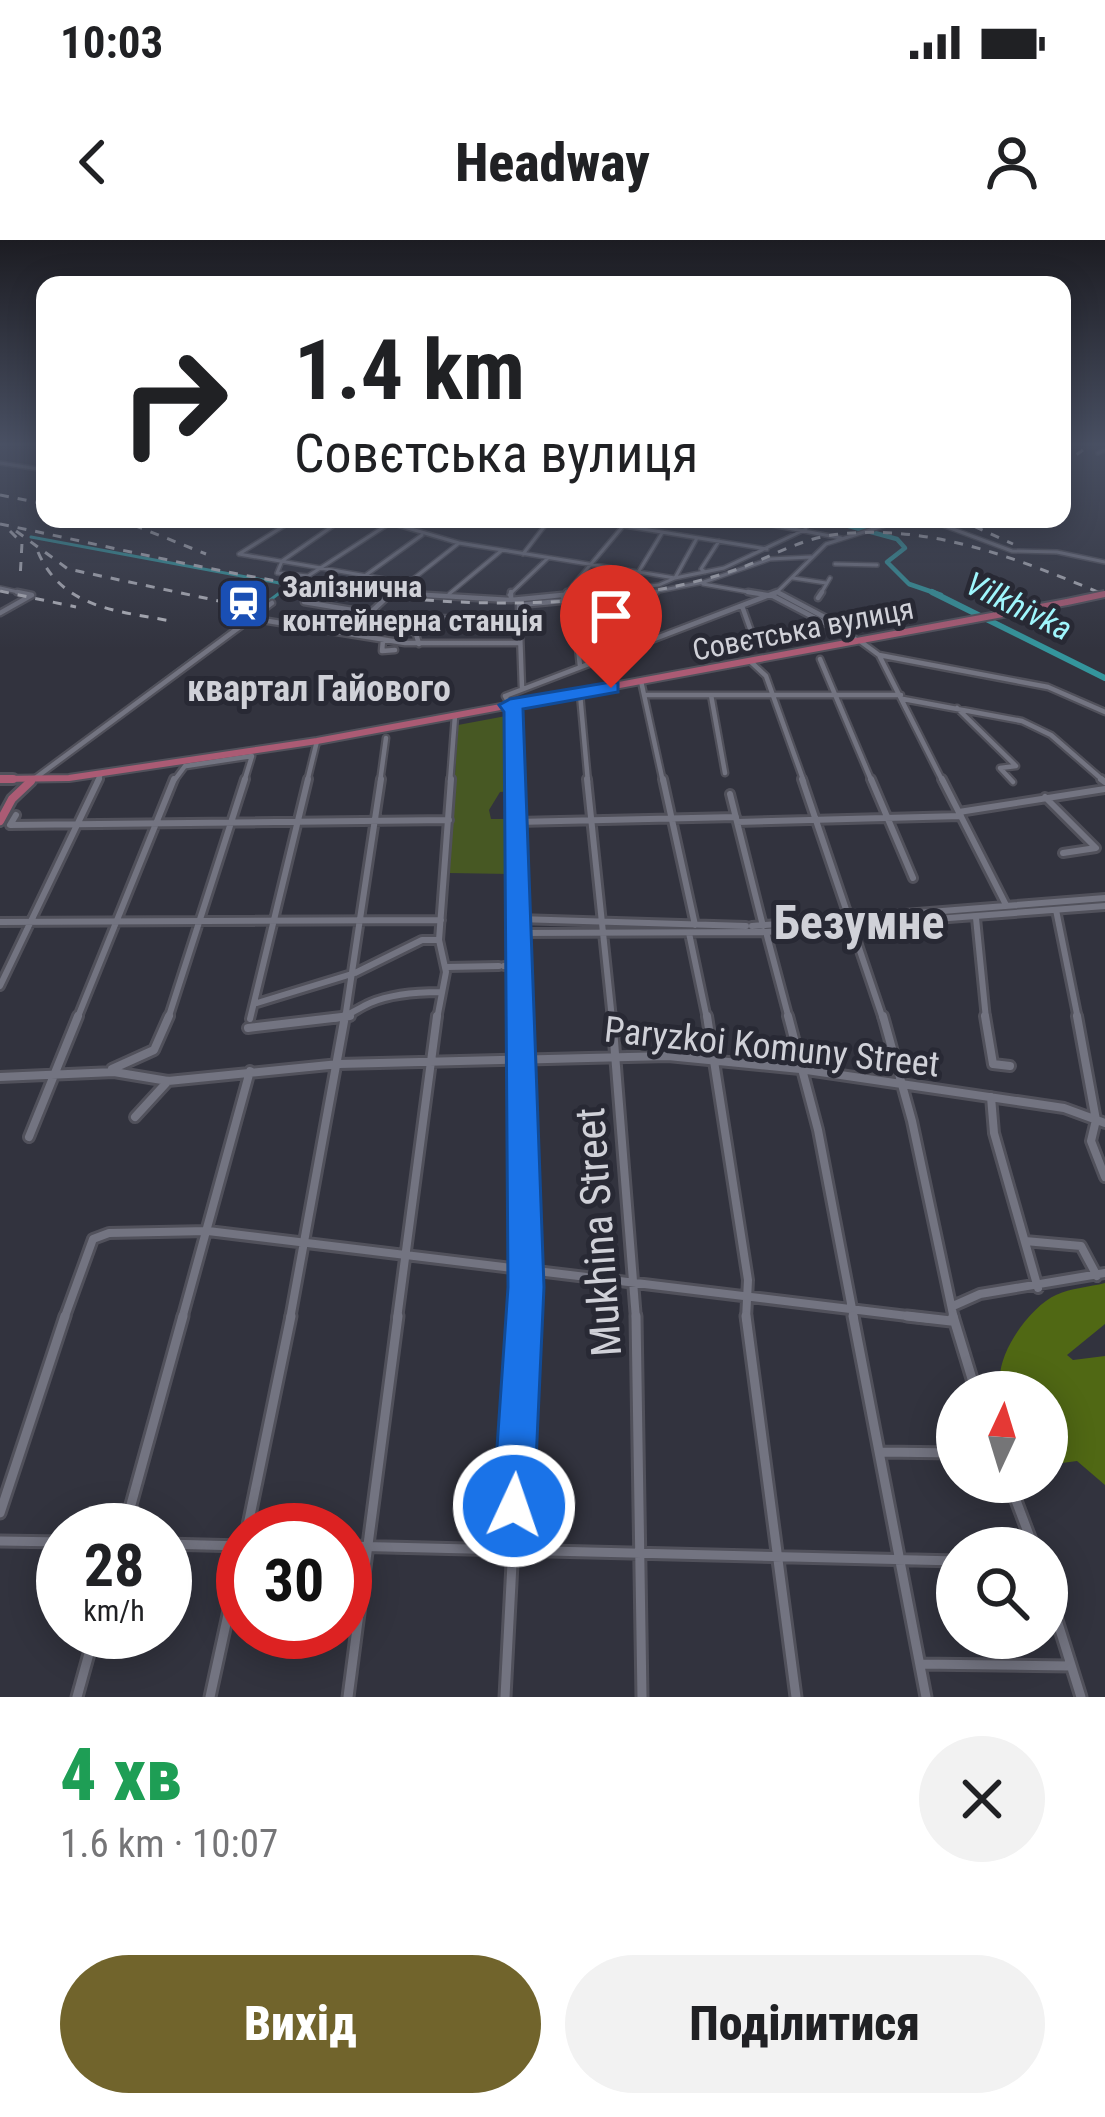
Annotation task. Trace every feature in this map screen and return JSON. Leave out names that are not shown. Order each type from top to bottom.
[{"type":"main road","name":"Совєтська вулиця","points":[[0,779],[31,782],[186,763],[1105,594]]},
{"type":"main road","points":[[0,821],[12,799],[31,782]]},
{"type":"street","points":[[281,528],[239,554],[408,583]]},
{"type":"street","points":[[330,528],[281,561],[277,572],[297,577],[322,568],[382,528]]},
{"type":"street","points":[[403,528],[459,544],[675,578],[707,574],[806,529]]},
{"type":"street","points":[[522,554],[543,528]]},
{"type":"street","points":[[563,597],[622,528]]},
{"type":"street","points":[[637,528],[770,549]]},
{"type":"street","points":[[799,528],[841,538]]},
{"type":"street","points":[[505,1697],[526,1287],[522,1271],[514,711],[506,696],[776,594],[811,557],[841,538],[876,528]]},
{"type":"street","points":[[951,528],[1012,550],[1065,553],[1105,562]]},
{"type":"street","points":[[639,572],[662,532]]},
{"type":"street","points":[[364,576],[422,535]]},
{"type":"street","points":[[449,594],[511,600],[659,585],[675,578],[697,538]]},
{"type":"street","points":[[707,574],[701,569],[719,541]]},
{"type":"street","points":[[459,544],[394,593],[437,598],[449,594],[500,550]]},
{"type":"street","points":[[522,688],[518,684],[519,605],[625,596],[698,583],[784,554],[811,557]]},
{"type":"street","points":[[511,600],[508,595],[548,558]]},
{"type":"street","points":[[835,564],[877,565]]},
{"type":"street","points":[[794,578],[828,581],[818,598]]},
{"type":"street","points":[[698,583],[776,594],[879,655],[1012,915]]},
{"type":"street","points":[[0,588],[32,596],[0,613]]},
{"type":"street","points":[[625,596],[638,645]]},
{"type":"street","points":[[370,614],[385,599]]},
{"type":"street","points":[[304,602],[394,617],[519,620]]},
{"type":"street","points":[[31,782],[272,603]]},
{"type":"street","points":[[573,603],[580,667]]},
{"type":"street","points":[[742,606],[756,644]]},
{"type":"street","points":[[394,617],[416,634],[419,644]]},
{"type":"street","points":[[268,620],[419,644],[520,643]]},
{"type":"street","points":[[383,640],[382,651],[395,650]]},
{"type":"street","points":[[879,655],[901,655],[937,669],[1068,692],[1105,712]]},
{"type":"street","points":[[820,659],[913,878]]},
{"type":"street","points":[[748,660],[766,676],[903,1084],[951,1294],[951,1321],[969,1371]]},
{"type":"street","points":[[641,681],[673,818],[716,1060],[750,1295],[746,1333],[796,1697]]},
{"type":"street","name":"Mukhina Street","points":[[580,694],[617,1055],[630,1284],[638,1344],[642,1697]]},
{"type":"street","points":[[646,695],[902,697],[1037,727],[1105,786]]},
{"type":"street","points":[[711,695],[725,773]]},
{"type":"street","points":[[957,708],[1016,766],[1000,768],[1013,782]]},
{"type":"street","points":[[372,1522],[447,967],[439,940],[455,716]]},
{"type":"street","points":[[253,1503],[349,1017],[386,738]]},
{"type":"street","points":[[317,741],[249,1024],[349,1017],[359,1006],[440,992]]},
{"type":"street","points":[[29,1138],[177,772],[186,763],[251,757],[154,1050],[96,1076]]},
{"type":"street","points":[[0,986],[101,773]]},
{"type":"street","points":[[516,822],[960,814],[1105,786]]},
{"type":"street","points":[[730,794],[818,1130],[851,1308],[859,1323],[926,1697]]},
{"type":"street","points":[[1045,797],[1096,848],[1063,853]]},
{"type":"street","points":[[16,815],[10,824],[449,820]]},
{"type":"street","points":[[851,922],[976,918],[1105,904]]},
{"type":"street","points":[[518,934],[765,929],[1007,906],[1105,904]]},
{"type":"street","points":[[1056,910],[1100,1121],[1091,1141],[1105,1177]]},
{"type":"street","points":[[976,918],[993,1064],[1010,1066]]},
{"type":"street","points":[[518,919],[601,929]]},
{"type":"street","points":[[0,922],[441,920]]},
{"type":"street","points":[[692,929],[765,929]]},
{"type":"street","points":[[257,1004],[355,973],[422,940],[439,940]]},
{"type":"street","points":[[447,967],[519,965]]},
{"type":"street","name":"Paryzkoi Komuny Street","points":[[0,1077],[114,1072],[168,1081],[339,1064],[617,1055],[800,1069],[1064,1108],[1100,1121]]},
{"type":"street","points":[[132,1503],[250,1071]]},
{"type":"street","points":[[136,1117],[168,1081]]},
{"type":"street","points":[[991,1097],[994,1133],[1038,1288]]},
{"type":"street","points":[[0,1513],[85,1255],[92,1240],[109,1233],[208,1232],[951,1321]]},
{"type":"street","points":[[950,1309],[963,1296],[1101,1275],[1081,1246],[1024,1241]]},
{"type":"street","points":[[881,1452],[936,1453]]},
{"type":"street","points":[[0,1540],[36,1541]]},
{"type":"street","points":[[372,1546],[936,1560]]},
{"type":"street","points":[[1068,1656],[1081,1697]]},
{"type":"street","points":[[76,1697],[87,1659]]},
{"type":"street","points":[[211,1697],[219,1659]]},
{"type":"street","points":[[348,1697],[353,1659]]},
{"type":"street","points":[[920,1664],[1071,1666]]},
{"type":"green space","points":[[511,715],[512,791],[500,792],[489,810],[491,819],[512,819],[513,874],[449,873],[458,725]]},
{"type":"green space","points":[[1105,1283],[1105,1324],[1067,1355],[1073,1360],[1105,1356],[1105,1485],[1077,1461],[1068,1462],[1068,1371],[1001,1371],[1024,1323],[1045,1301]]},
{"type":"waterway","name":"Vilkhivka","points":[[856,528],[897,539],[905,548],[887,562],[909,584],[941,595]]},
{"type":"waterway","points":[[31,537],[290,585],[249,616]]},
{"type":"waterway","name":"Vilkhivka","points":[[932,592],[1105,678]]},
{"type":"waterway","points":[[222,637],[245,620]]},
{"type":"waterway","points":[[133,703],[200,653]]},
{"type":"railway","points":[[0,524],[250,576],[440,601],[561,601],[646,592],[729,572],[819,538],[868,532],[972,547],[1105,595]]},
{"type":"railway","points":[[141,528],[206,554]]},
{"type":"railway","points":[[978,528],[1013,544]]},
{"type":"railway","points":[[10,531],[22,543],[20,579]]},
{"type":"railway","points":[[16,531],[68,569],[233,604]]},
{"type":"railway","points":[[38,552],[48,571],[76,596],[112,610],[171,621]]},
{"type":"railway","points":[[0,591],[76,607]]},
{"type":"place","name":"Залізнична контейнерна станція","points":[[243,603]]},
{"type":"district","name":"квартал Гайового","points":[[319,689]]},
{"type":"district","name":"Безумне","points":[[859,922]]},
{"type":"route","points":[[514,1506],[526,1287],[522,1271],[514,711],[510,705],[611,688]]}]
